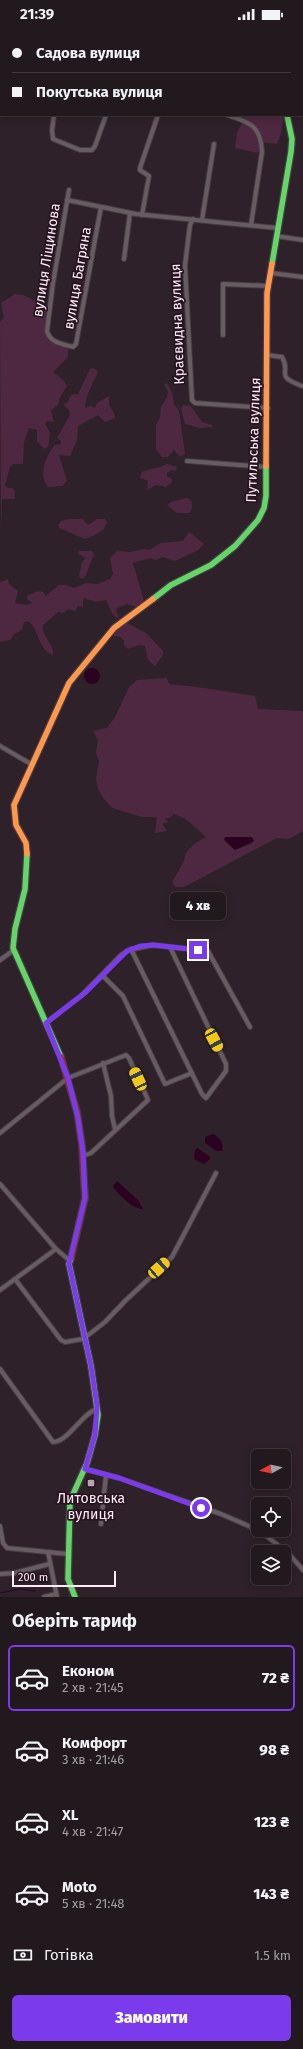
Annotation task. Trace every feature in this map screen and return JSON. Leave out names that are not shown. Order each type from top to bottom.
[{"type":"street","points":[[54,116],[52,131],[53,139],[86,151],[92,150],[95,146],[106,116]]},
{"type":"street","points":[[142,215],[149,176],[141,171],[140,168],[158,116]]},
{"type":"street","points":[[230,116],[250,123],[256,128],[261,140],[262,152],[251,225]]},
{"type":"street","name":"Путильська вулиця","points":[[14,950],[15,929],[25,889],[27,852],[26,843],[16,825],[14,805],[31,764],[71,680],[102,645],[113,629],[177,581],[203,570],[222,557],[253,525],[265,504],[268,408],[267,355],[269,286],[292,139],[287,116]]},
{"type":"street","points":[[202,220],[214,144]]},
{"type":"street","name":"вулиця Ліщинова","points":[[68,190],[47,331],[54,341],[68,346]]},
{"type":"street","points":[[66,200],[142,215],[277,228]]},
{"type":"street","name":"вулиця Багряна","points":[[68,346],[73,347],[76,344],[101,207]]},
{"type":"street","points":[[124,259],[130,213]]},
{"type":"street","name":"Краєвидна вулиця","points":[[193,219],[190,225],[186,265],[192,400],[195,403],[268,408]]},
{"type":"street","points":[[276,236],[303,240]]},
{"type":"street","points":[[271,273],[303,277]]},
{"type":"street","points":[[223,336],[223,284],[269,286]]},
{"type":"street","points":[[267,355],[282,356],[285,361],[284,375],[288,381],[302,386]]},
{"type":"street","points":[[187,462],[266,467]]},
{"type":"street","points":[[0,746],[31,764]]},
{"type":"street","points":[[46,1023],[82,995],[121,955],[132,949],[148,945],[208,952],[250,1028]]},
{"type":"street","points":[[132,949],[205,1098],[210,1094],[226,1071],[226,1064],[170,947]]},
{"type":"street","points":[[0,960],[14,950],[68,1078],[80,1126],[85,1198],[69,1260],[70,1273],[85,1338],[97,1409],[95,1435],[85,1469],[70,1501],[68,1580],[75,1597]]},
{"type":"street","points":[[102,975],[123,996],[165,1084],[192,1073]]},
{"type":"street","points":[[0,1133],[68,1078],[125,1055],[129,1058],[148,1099],[89,1154],[83,1156]]},
{"type":"street","points":[[103,1063],[111,1096],[112,1116],[115,1129]]},
{"type":"street","points":[[16,1279],[61,1340],[65,1342],[85,1338],[105,1322],[124,1301],[173,1255],[216,1174]]},
{"type":"street","points":[[0,1184],[56,1249],[69,1260]]},
{"type":"street","points":[[0,1193],[4,1189]]},
{"type":"street","points":[[0,1290],[56,1249]]},
{"type":"street","points":[[0,1369],[53,1442],[61,1439],[89,1414],[97,1409]]},
{"type":"street","points":[[85,1469],[221,1514],[251,1527]]},
{"type":"street","points":[[101,1524],[106,1475]]},
{"type":"street","points":[[0,1526],[6,1547],[68,1554]]},
{"type":"street","points":[[267,1537],[288,1554],[303,1570]]},
{"type":"street","points":[[44,1597],[56,1595],[49,1564],[48,1552]]},
{"type":"street","points":[[0,1574],[15,1573],[49,1564]]},
{"type":"shaded area","points":[[246,116],[284,116],[281,133],[277,144],[263,142],[258,153],[235,148],[237,133]]},
{"type":"shaded area","points":[[15,294],[23,295],[45,306],[48,335],[58,344],[68,349],[68,357],[53,372],[63,380],[67,386],[60,397],[58,405],[51,410],[54,422],[47,421],[45,424],[50,433],[48,447],[44,449],[37,441],[37,430],[29,428],[24,442],[23,464],[13,464],[10,467],[5,485],[6,487],[14,489],[15,499],[2,499],[1,532],[0,322],[4,318],[1,303]]},
{"type":"shaded area","points":[[93,368],[98,371],[88,394],[85,408],[91,406],[95,408],[97,403],[109,396],[109,405],[115,418],[105,422],[98,415],[78,426],[77,440],[70,456],[59,455],[67,481],[62,486],[49,487],[45,483],[43,472],[44,466],[55,445],[61,444],[61,441],[57,438],[70,415],[69,410],[63,404],[68,402],[71,395],[78,394],[90,369]]},
{"type":"shaded area","points":[[167,383],[173,395],[174,405],[179,410],[185,454],[180,457],[174,450],[168,457],[162,457],[156,449],[156,425],[160,418],[161,407],[167,397],[168,391],[164,385]]},
{"type":"shaded area","points":[[183,405],[191,406],[202,422],[212,425],[213,427],[200,428],[185,424],[181,408]]},
{"type":"shaded area","points":[[167,464],[177,467],[176,471],[171,470],[167,473],[167,476],[172,479],[172,482],[166,487],[156,485],[147,490],[148,481],[140,478],[142,472]]},
{"type":"shaded area","points":[[186,498],[190,499],[192,502],[192,508],[189,513],[177,513],[167,505],[171,502]]},
{"type":"shaded area","points":[[69,519],[83,519],[88,525],[97,519],[105,519],[107,523],[103,530],[85,539],[59,528],[58,525],[61,521]]},
{"type":"shaded area","points":[[189,532],[204,544],[198,550],[175,561],[163,557],[156,560],[150,558],[133,563],[144,601],[137,607],[127,604],[117,608],[116,611],[120,620],[113,615],[106,600],[96,602],[83,598],[83,607],[78,606],[75,611],[68,609],[63,613],[58,612],[43,625],[44,633],[52,648],[53,655],[41,644],[35,629],[28,621],[24,622],[22,630],[14,634],[10,640],[0,642],[0,582],[8,579],[9,584],[18,591],[15,603],[27,605],[32,603],[27,599],[27,596],[38,591],[43,592],[46,596],[59,585],[67,585],[74,588],[86,583],[97,584],[110,579],[113,574],[110,558],[117,551],[130,552],[144,549],[149,550],[161,543],[183,541]]},
{"type":"shaded area","points":[[79,551],[92,551],[94,554],[85,577],[81,579],[79,576],[82,562],[86,558],[78,554]]},
{"type":"shaded area","points":[[125,622],[146,633],[163,651],[163,655],[155,666],[148,660],[145,646],[139,645],[128,649],[124,645],[124,641],[120,636],[114,636],[114,631]]},
{"type":"shaded area","points":[[89,668],[95,668],[100,673],[98,682],[95,684],[89,684],[84,679],[84,673]]},
{"type":"shaded area","points":[[167,678],[169,684],[255,696],[258,709],[303,711],[303,831],[289,839],[277,838],[184,887],[175,887],[172,882],[183,863],[186,853],[194,844],[206,837],[186,819],[174,814],[170,818],[165,818],[168,822],[162,824],[167,831],[155,833],[157,817],[142,817],[111,807],[98,789],[96,779],[99,761],[96,752],[98,740],[93,731],[107,728],[115,717],[129,687],[137,680]],"holes":[[[230,837],[251,837],[254,841],[251,844],[235,850],[224,839]]]},
{"type":"shaded area","points":[[225,837],[252,837],[254,841],[235,850],[224,840]]},
{"type":"shaded area","points":[[213,1134],[221,1141],[223,1146],[222,1151],[216,1151],[205,1143],[205,1137]]},
{"type":"shaded area","points":[[198,1148],[210,1157],[210,1159],[204,1164],[194,1159],[195,1150]]},
{"type":"shaded area","points":[[117,1181],[138,1200],[143,1209],[135,1207],[118,1193],[113,1186]]},
{"type":"waterway","points":[[0,1593],[20,1589],[35,1591]]},
{"type":"traffic: fast","points":[[272,264],[291,152],[292,139],[287,116]]},
{"type":"traffic: fast","points":[[153,599],[171,585],[211,565],[235,546],[258,520],[264,508],[266,496],[266,466]]},
{"type":"traffic: fast","points":[[27,854],[25,889],[15,929],[13,948],[61,1057]]},
{"type":"traffic: fast","points":[[71,1258],[69,1264],[91,1366],[98,1415],[95,1435],[87,1463],[70,1501],[68,1579],[75,1597]]},
{"type":"traffic: slow","points":[[266,466],[267,293],[272,264]]},
{"type":"traffic: slow","points":[[27,854],[26,843],[16,825],[14,805],[69,683],[114,628],[153,599]]},
{"type":"traffic: jam","points":[[61,1057],[77,1112],[82,1145],[85,1198],[71,1258]]},
{"type":"place","name":"Литовська вулиця","points":[[91,1483]]},
{"type":"route","points":[[198,950],[153,945],[133,948],[121,955],[86,992],[46,1023],[65,1067],[78,1118],[83,1152],[85,1198],[69,1264],[91,1366],[97,1406],[95,1435],[85,1469],[119,1478],[201,1508]]}]
